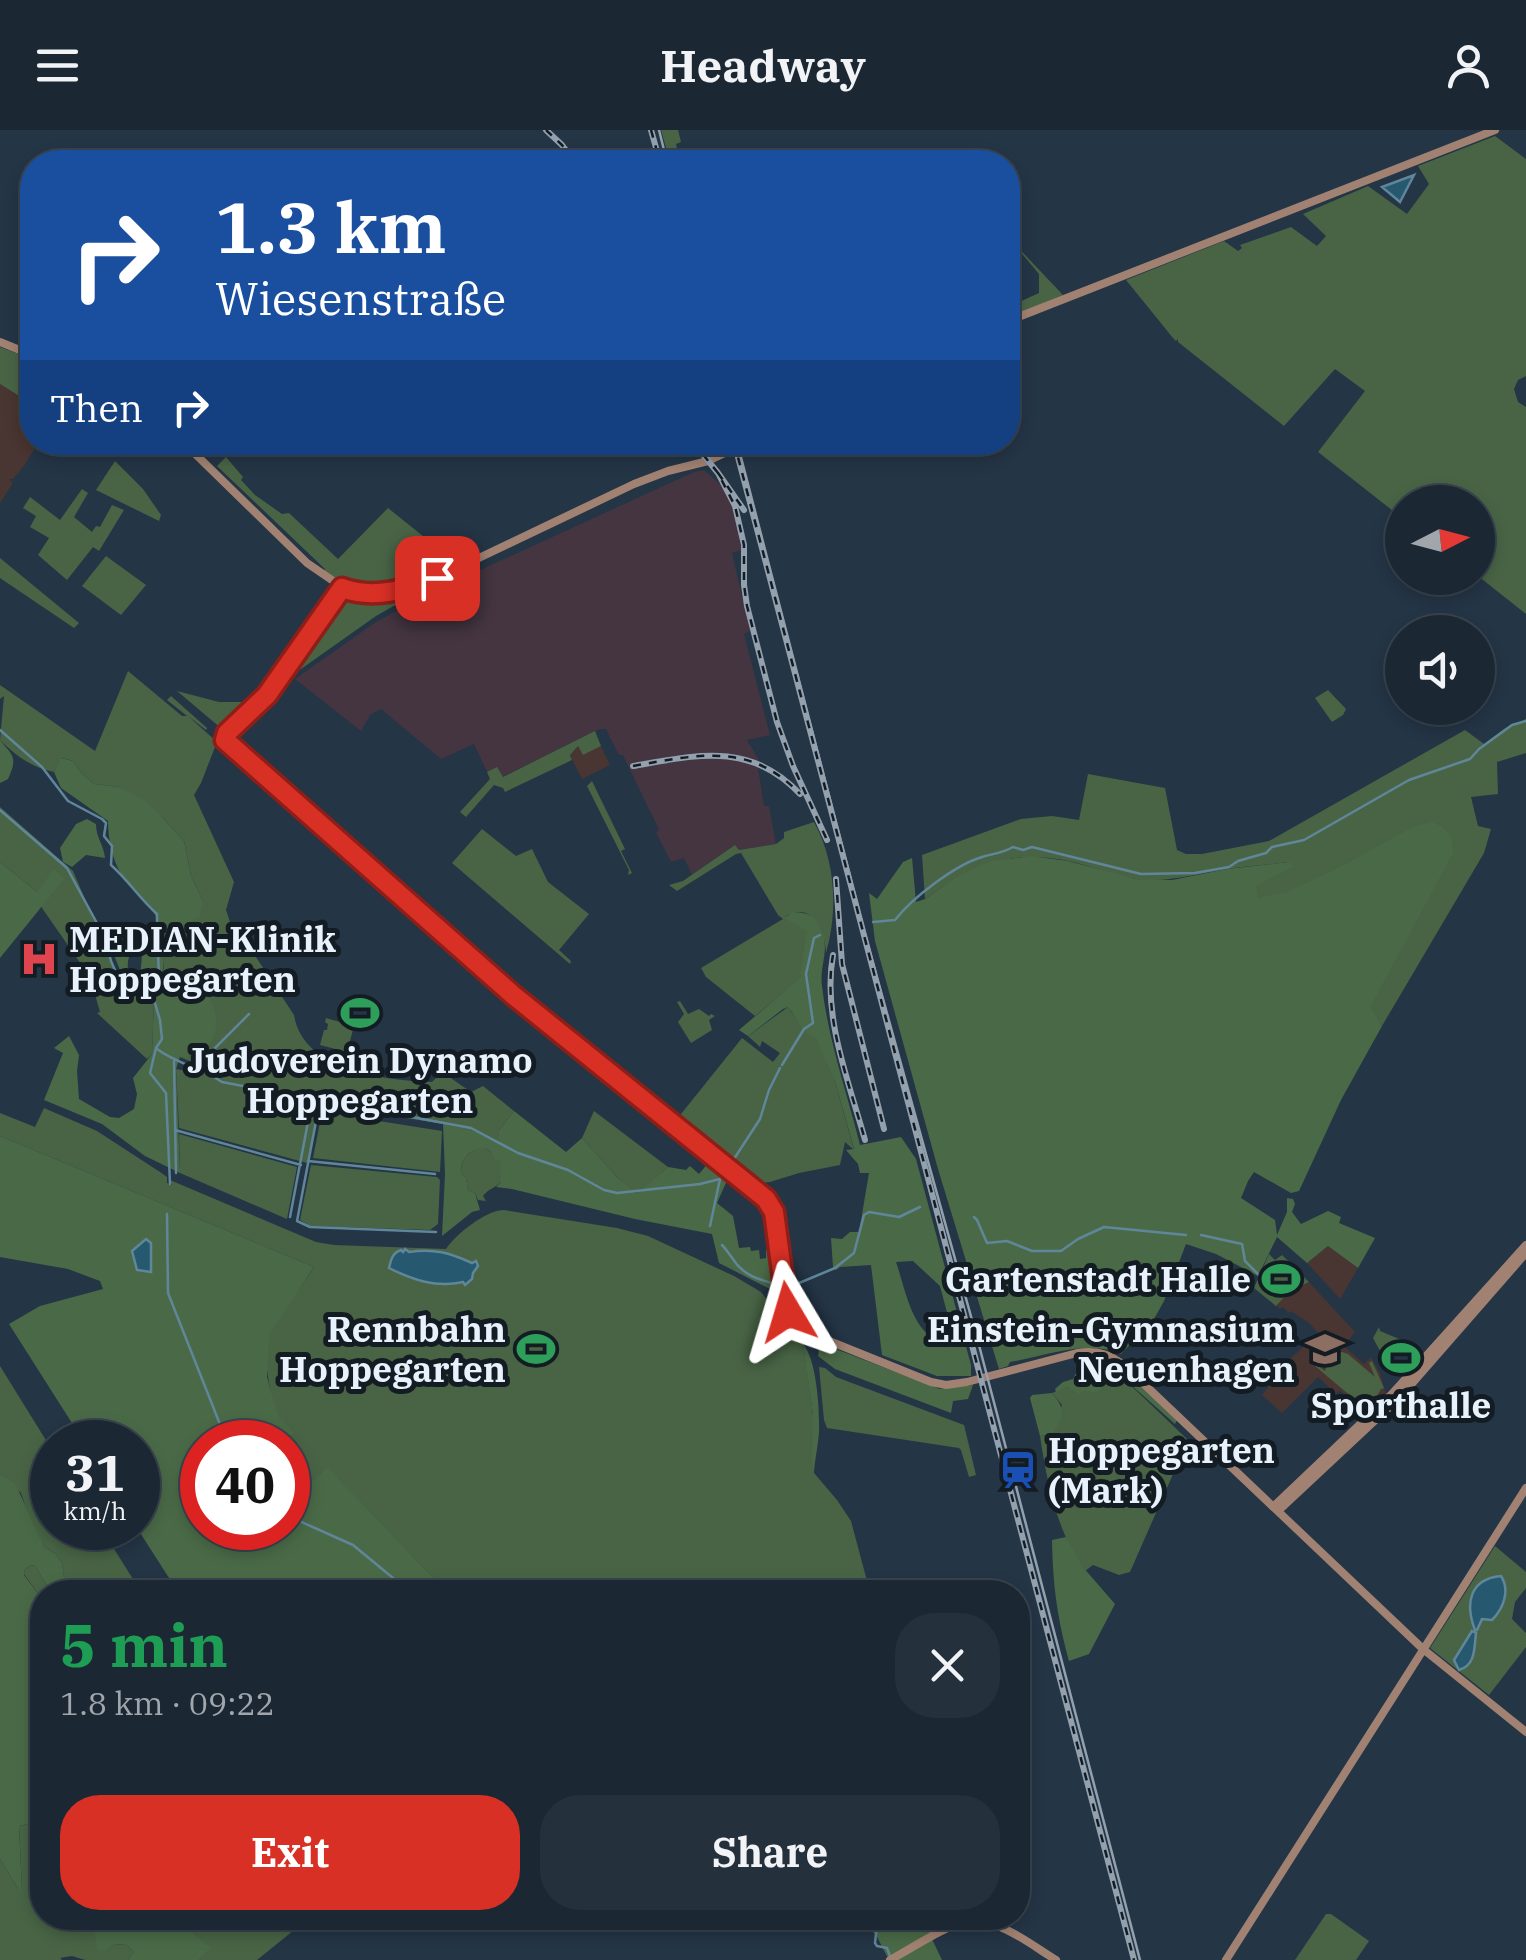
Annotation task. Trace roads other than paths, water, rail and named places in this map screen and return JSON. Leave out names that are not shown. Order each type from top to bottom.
[{"type":"street","points":[[1020,317],[1495,130]]},
{"type":"street","points":[[196,455],[307,563],[342,588],[381,594],[423,584],[646,479],[721,455]]},
{"type":"street","points":[[342,588],[267,695],[227,733],[226,742],[513,995],[766,1199],[774,1212],[785,1294],[790,1300],[786,1305],[802,1330],[941,1384],[967,1382],[1088,1351],[1108,1354],[1423,1649],[1526,1732]]},
{"type":"street","points":[[1276,1509],[1392,1394],[1526,1245]]},
{"type":"street","points":[[1276,1509],[1401,1396],[1526,1254]]},
{"type":"street","points":[[1226,1960],[1526,1488]]},
{"type":"street","points":[[892,1959],[945,1930]]},
{"type":"street","points":[[1006,1930],[1056,1960]]},
{"type":"water","points":[[1414,175],[1400,202],[1382,187]]},
{"type":"water","points":[[146,1239],[151,1243],[151,1272],[137,1270],[132,1251]]},
{"type":"water","points":[[405,1249],[442,1252],[476,1261],[478,1266],[465,1285],[425,1282],[389,1268],[394,1255]]},
{"type":"water","points":[[1501,1576],[1505,1593],[1500,1610],[1492,1620],[1482,1619],[1475,1630],[1470,1611],[1472,1594],[1482,1582]]},
{"type":"water","points":[[1472,1631],[1476,1633],[1473,1655],[1469,1664],[1459,1670],[1454,1660]]},
{"type":"waterway","points":[[873,922],[895,920],[947,875],[971,861],[1013,847],[1032,847],[1141,874],[1195,873],[1229,867],[1272,847],[1304,840],[1409,780],[1470,759],[1512,725],[1526,721]]},
{"type":"waterway","points":[[0,730],[42,767],[68,801],[106,823],[104,836],[112,846],[111,865],[157,914],[157,932],[152,941],[158,954],[159,975],[154,1000],[162,1039],[150,1073],[166,1093],[170,1184]]},
{"type":"waterway","points":[[0,810],[67,868],[105,938],[128,1000]]},
{"type":"waterway","points":[[782,1065],[804,1029],[813,1023],[806,974],[814,938],[820,935]]},
{"type":"waterway","points":[[194,1069],[249,1014]]},
{"type":"waterway","points":[[157,1049],[222,1082],[311,1099]]},
{"type":"waterway","points":[[174,1061],[176,1173]]},
{"type":"waterway","points":[[732,1162],[760,1119],[780,1068]]},
{"type":"waterway","points":[[320,1100],[471,1128],[518,1153],[617,1193],[700,1184],[720,1179],[724,1172]]},
{"type":"waterway","points":[[290,1217],[311,1106]]},
{"type":"waterway","points":[[318,1111],[297,1221],[310,1227],[436,1232]]},
{"type":"waterway","points":[[175,1130],[301,1165]]},
{"type":"waterway","points":[[308,1161],[435,1174]]},
{"type":"waterway","points":[[710,1226],[720,1179]]},
{"type":"waterway","points":[[792,1286],[835,1268],[854,1253],[864,1215],[869,1212],[899,1217],[920,1207]]},
{"type":"waterway","points":[[167,1214],[168,1293],[218,1420]]},
{"type":"waterway","points":[[974,1217],[987,1243],[1007,1241],[1032,1251],[1061,1251],[1104,1227],[1186,1235]]},
{"type":"waterway","points":[[1201,1235],[1242,1244],[1245,1261],[1259,1275]]},
{"type":"waterway","points":[[722,1245],[747,1273],[779,1285]]},
{"type":"waterway","points":[[310,1526],[353,1545],[395,1580]]},
{"type":"waterway","points":[[876,1930],[875,1943],[887,1948],[891,1959]]},
{"type":"tram line","points":[[659,130],[664,150]]},
{"type":"tram line","points":[[740,455],[1140,1960]]},
{"type":"railway","points":[[546,130],[566,150]]},
{"type":"railway","points":[[651,130],[657,150]]},
{"type":"railway","points":[[703,455],[735,506],[744,545],[747,606],[777,722],[827,840]]},
{"type":"railway","points":[[737,455],[1134,1960]]},
{"type":"railway","points":[[718,473],[744,510]]},
{"type":"railway","points":[[633,766],[701,756],[742,759],[781,777],[800,794]]},
{"type":"railway","points":[[836,879],[842,964],[884,1129]]},
{"type":"railway","points":[[833,955],[834,1025],[865,1140]]},
{"type":"place","name":"MEDIAN-Klinik Hoppegarten","points":[[39,959]]},
{"type":"place","name":"Judoverein Dynamo Hoppegarten","points":[[360,1013]]},
{"type":"place","name":"Gartenstadt Halle","points":[[1281,1279]]},
{"type":"place","name":"Rennbahn Hoppegarten","points":[[536,1349]]},
{"type":"place","name":"Einstein-Gymnasium Neuenhagen","points":[[1325,1349]]},
{"type":"place","name":"Sporthalle","points":[[1401,1358]]},
{"type":"place","name":"Hoppegarten (Mark)","points":[[1018,1470]]}]
